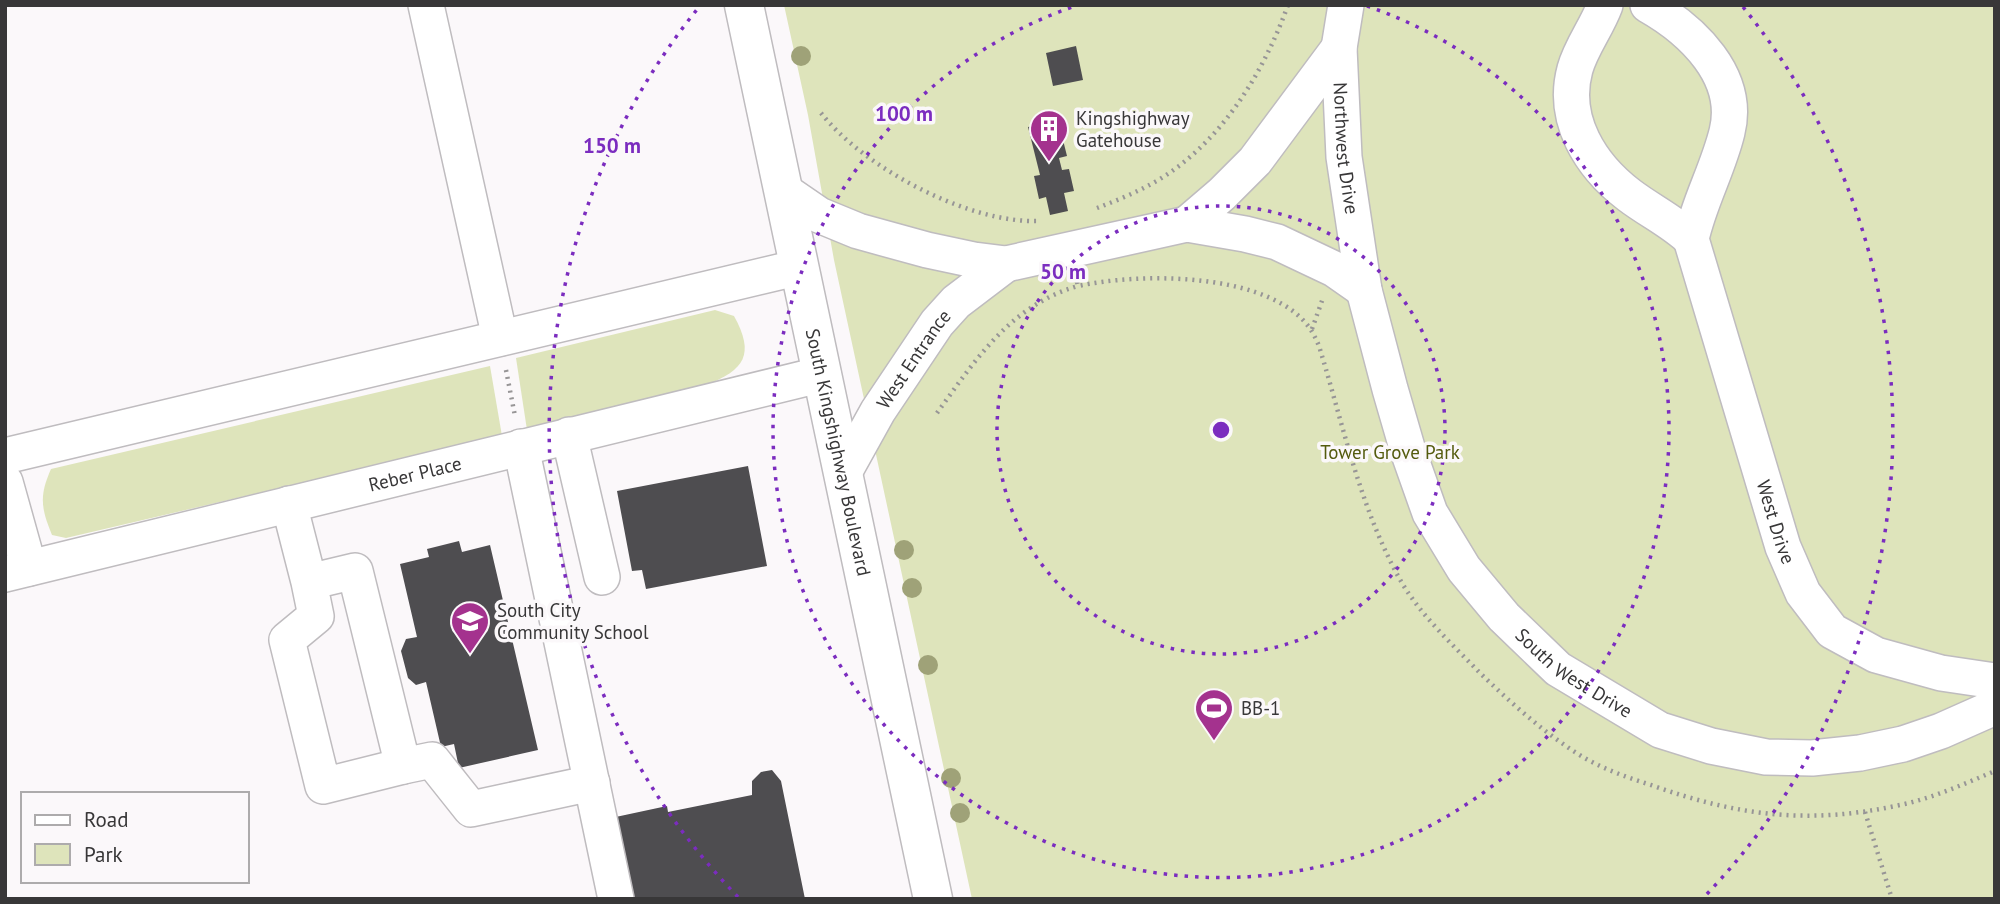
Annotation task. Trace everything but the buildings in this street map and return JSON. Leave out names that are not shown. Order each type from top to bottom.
[{"type":"main road","name":"South Kingshighway Boulevard","points":[[744,5],[933,899]]},
{"type":"street","points":[[426,5],[500,338]]},
{"type":"street","name":"Northwest Drive","points":[[1346,5],[1339,48],[1344,157],[1364,290]]},
{"type":"street","points":[[1605,5],[1575,69],[1572,97],[1575,123],[1584,146],[1601,171],[1631,197],[1675,224],[1691,239],[1704,192],[1728,130],[1729,105],[1722,80],[1697,41],[1648,5]]},
{"type":"street","name":"West Entrance","points":[[1187,224],[1255,161],[1339,48]]},
{"type":"street","name":"West Entrance","points":[[784,191],[819,215],[858,231],[927,250],[1006,264],[1187,224],[1277,242],[1334,269],[1364,290]]},
{"type":"street","name":"West Drive","points":[[1691,239],[1783,547],[1803,593],[1832,631],[1876,654],[1941,673],[1995,681]]},
{"type":"street","name":"West Entrance","points":[[843,474],[878,411],[937,323],[964,296],[1006,264]]},
{"type":"street","points":[[5,456],[800,267]]},
{"type":"street","name":"South West Drive","points":[[1364,290],[1408,451],[1430,513],[1464,569],[1504,617],[1558,669],[1660,730],[1711,746],[1766,757],[1836,756],[1903,744],[1941,731],[1995,707]]},
{"type":"street","name":"Reber Place","points":[[17,571],[823,374]]},
{"type":"street","points":[[569,435],[602,577]]},
{"type":"street","points":[[521,447],[616,899]]},
{"type":"street","points":[[5,482],[17,571]]},
{"type":"street","points":[[289,504],[316,616],[287,640],[323,786],[432,760],[471,809],[592,783]]},
{"type":"street","points":[[309,582],[355,571],[403,766]]},
{"type":"path","points":[[1093,210],[1161,178],[1191,156],[1215,131],[1258,72],[1276,38],[1288,5]]},
{"type":"path","points":[[821,113],[843,139],[859,152],[934,194],[991,216],[1010,220],[1045,221]]},
{"type":"path","points":[[937,413],[994,338],[1023,311],[1052,294],[1078,286]]},
{"type":"path","points":[[1312,330],[1324,296]]},
{"type":"path","points":[[500,338],[521,447]]},
{"type":"path","points":[[1865,811],[1892,899]]},
{"type":"green space","name":"Tower Grove Park","points":[[784,5],[1995,5],[1995,899],[972,899],[834,260],[808,115]]},
{"type":"green space","points":[[715,310],[734,316],[744,341],[743,359],[730,373],[706,385],[527,430],[516,358]]},
{"type":"green space","points":[[490,366],[502,436],[66,538],[52,535],[48,526],[43,495],[51,469]]},
{"type":"place","name":"Kingshighway Gatehouse","points":[[1049,163]]},
{"type":"place","name":"South City Community School","points":[[470,655]]},
{"type":"place","name":"BB-1","points":[[1214,742]]}]
